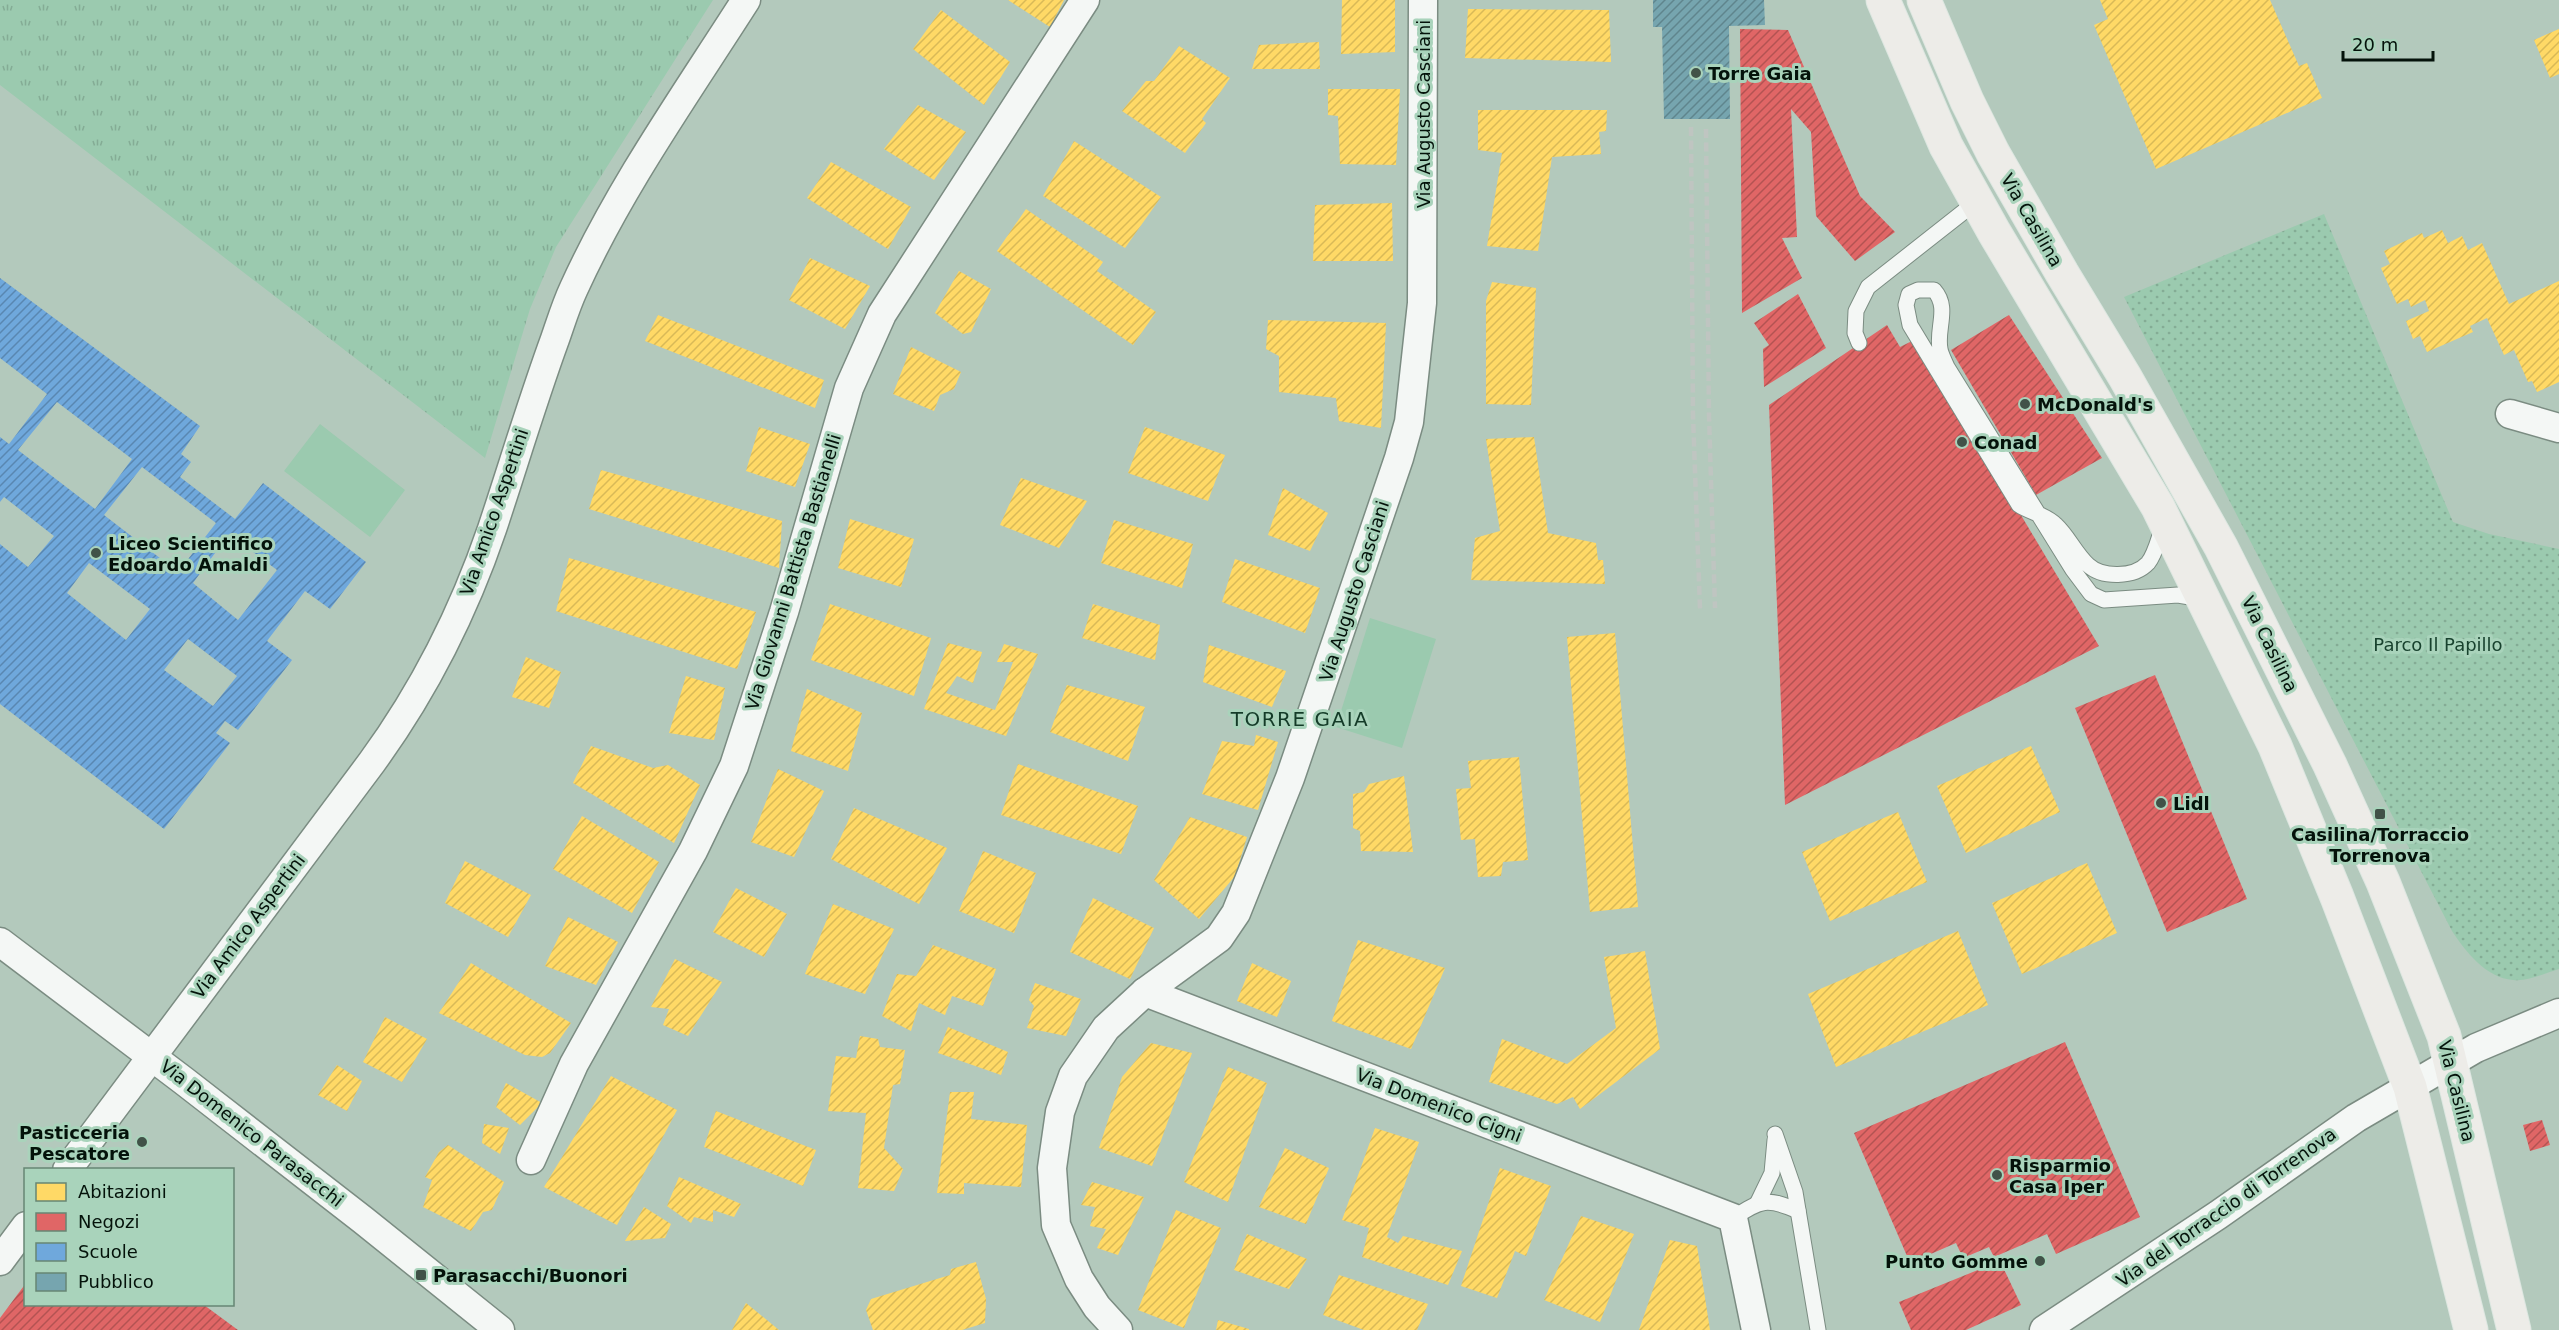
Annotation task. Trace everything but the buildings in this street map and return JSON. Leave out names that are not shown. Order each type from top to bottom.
[{"type":"main road","name":"Via Casilina","points":[[1883,0],[1934,120],[1976,202],[2165,521],[2288,778],[2341,906],[2410,1088],[2471,1330]]},
{"type":"main road","name":"Via Casilina","points":[[1924,0],[1967,100],[1993,153],[2177,466],[2222,548],[2312,727],[2383,882],[2436,1013],[2451,1062],[2514,1330]]},
{"type":"street","name":"Via Amico Aspertini","points":[[68,1168],[397,727],[449,630],[482,556],[540,379],[573,290],[605,225],[635,174],[746,0]]},
{"type":"street","name":"Via Giovanni Battista Bastianelli","points":[[531,1160],[574,1064],[693,851],[734,766],[784,612],[842,408],[864,350],[882,314],[1085,0]]},
{"type":"street","name":"Via Augusto Casciani","points":[[1118,1330],[1097,1307],[1079,1279],[1056,1225],[1052,1168],[1060,1112],[1073,1076],[1106,1028],[1145,992],[1219,938],[1236,914],[1290,778],[1401,449],[1413,389],[1422,303],[1423,0]]},
{"type":"street","points":[[2510,414],[2559,428]]},
{"type":"street","name":"Via Domenico Parasacchi","points":[[0,942],[354,1212],[500,1330]]},
{"type":"street","name":"Via Domenico Cigni","points":[[1145,992],[1733,1218]]},
{"type":"street","name":"Via del Torraccio di Torrenova","points":[[2044,1330],[2218,1215],[2336,1131],[2451,1062],[2493,1040],[2559,1013]]},
{"type":"street","points":[[1733,1218],[1756,1330]]},
{"type":"street","points":[[0,1261],[24,1229]]},
{"type":"lane","points":[[1859,343],[1855,333],[1856,311],[1868,287],[1976,202]]},
{"type":"lane","points":[[2165,521],[2148,562],[2133,572],[2109,574],[2089,566],[2057,526],[2039,514],[2019,505],[1911,325],[1906,304],[1909,294],[1918,290],[1934,290],[1940,297],[1943,314],[1940,351],[1947,367],[2039,514],[2073,570],[2091,594],[2104,600],[2178,595],[2203,599]]},
{"type":"lane","points":[[1733,1218],[1758,1202],[1772,1173],[1775,1134],[1791,1177],[1818,1330]]},
{"type":"lane","points":[[1758,1202],[1774,1202],[1798,1211]]},
{"type":"green space","points":[[0,0],[713,0],[556,247],[530,309],[485,458],[0,85]]},
{"type":"green space","name":"Parco Il Papillo","points":[[2324,214],[2453,522],[2489,534],[2559,549],[2559,969],[2530,978],[2513,980],[2503,978],[2485,969],[2463,947],[2452,931],[2124,297]]},
{"type":"green space","points":[[320,424],[405,490],[370,537],[284,471]]},
{"type":"green space","points":[[1370,618],[1436,639],[1402,748],[1336,727]]},
{"type":"railway","points":[[1691,127],[1693,416],[1700,609]]},
{"type":"railway","points":[[1706,129],[1709,416],[1715,608]]},
{"type":"place","name":"Torre Gaia","points":[[1696,73]]},
{"type":"place","name":"McDonald's","points":[[2025,404]]},
{"type":"place","name":"Conad","points":[[1962,442]]},
{"type":"place","name":"Liceo Scientifico Edoardo Amaldi","points":[[96,553]]},
{"type":"place","name":"Lidl","points":[[2161,803]]},
{"type":"place","name":"Casilina/Torraccio Torrenova","points":[[2380,814]]},
{"type":"place","name":"Pasticceria Pescatore","points":[[142,1142]]},
{"type":"place","name":"Risparmio Casa Iper","points":[[1997,1175]]},
{"type":"place","name":"Punto Gomme","points":[[2040,1261]]},
{"type":"place","name":"Parasacchi/Buonori","points":[[421,1275]]},
{"type":"district","name":"TORRE GAIA","points":[[1300,719]]}]
